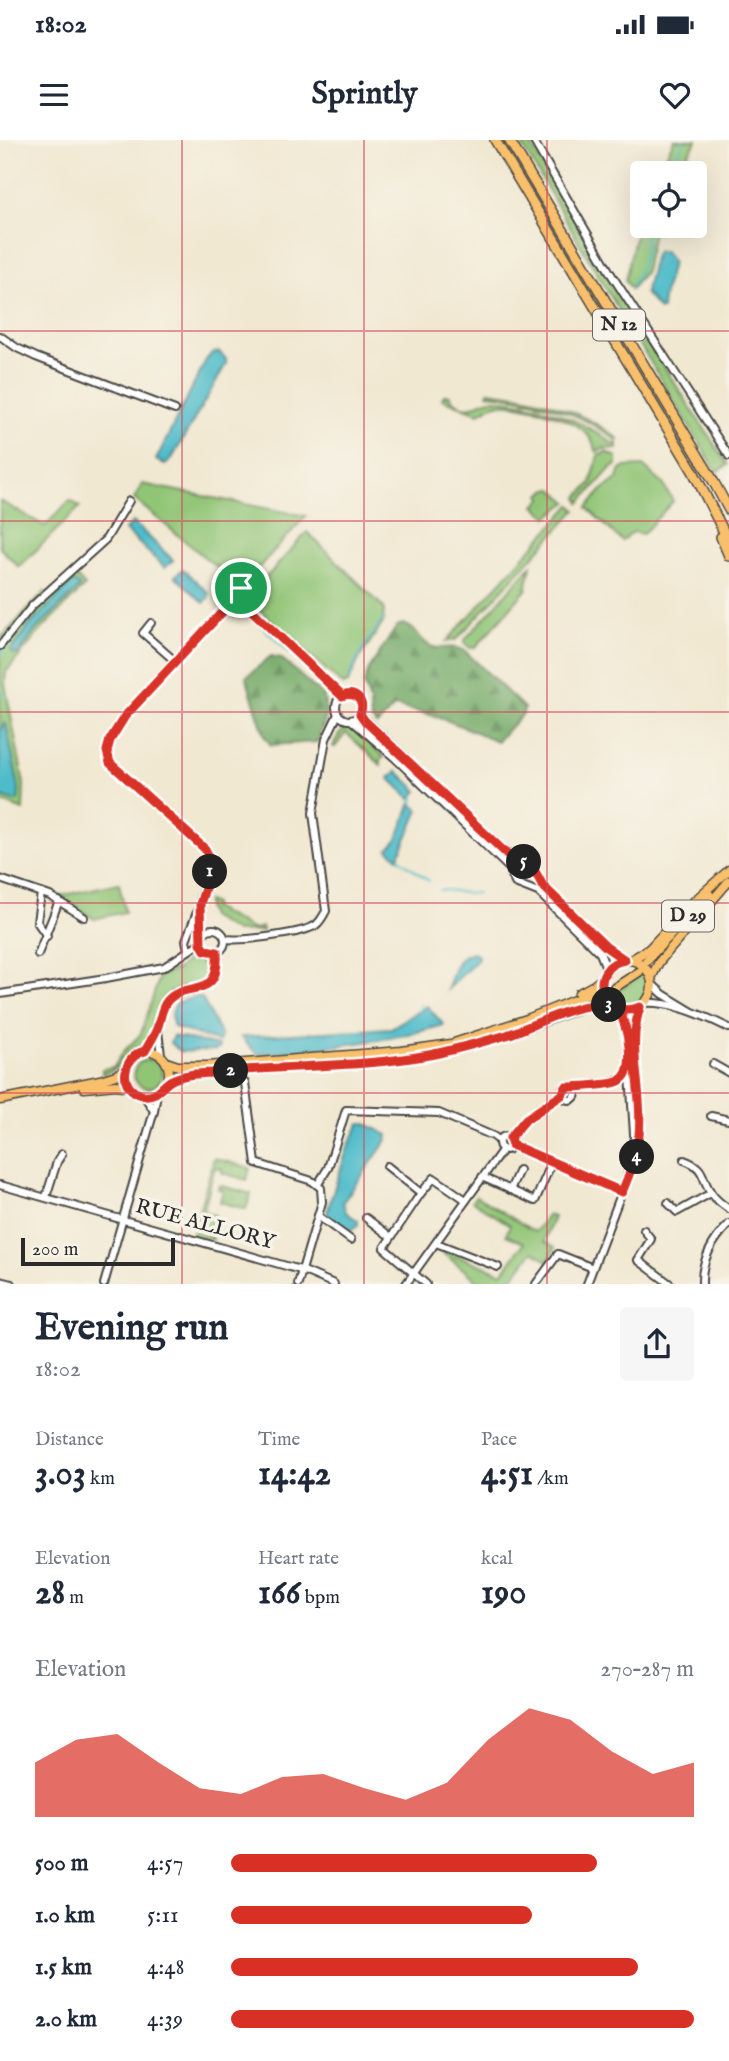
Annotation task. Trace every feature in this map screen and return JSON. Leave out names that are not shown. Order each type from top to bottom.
[{"type":"highway","name":"N 12","points":[[495,140],[693,471],[729,542]]},
{"type":"highway","name":"N 12","points":[[509,140],[729,510]]},
{"type":"highway","points":[[693,471],[729,556]]},
{"type":"main road","name":"D 29","points":[[628,960],[649,949],[699,896],[729,870]]},
{"type":"main road","name":"D 29","points":[[729,870],[649,961],[729,879]]},
{"type":"main road","points":[[0,1100],[104,1086],[130,1087],[143,1094],[156,1093],[181,1076],[361,1063],[426,1055],[507,1035],[591,1006],[629,1010],[642,1005],[650,996],[659,962],[729,879]]},
{"type":"main road","points":[[496,1030],[594,985],[615,962],[628,960],[644,966],[652,981]]},
{"type":"main road","points":[[610,988],[638,971]]},
{"type":"main road","points":[[605,974],[603,993],[615,1007]]},
{"type":"main road","points":[[53,1091],[116,1075],[125,1069],[131,1058],[145,1051],[178,1066],[207,1066],[401,1051],[451,1044],[594,994],[486,1040]]},
{"type":"main road","points":[[163,1058],[169,1073],[167,1083]]},
{"type":"main road","points":[[125,1069],[130,1087]]},
{"type":"street","points":[[533,140],[611,274],[729,456]]},
{"type":"street","points":[[0,335],[17,348],[36,357],[175,410]]},
{"type":"street","points":[[0,646],[32,606],[106,539],[129,500]]},
{"type":"street","points":[[233,587],[243,590],[247,597],[246,605],[236,612],[226,608],[223,594],[233,587]]},
{"type":"street","points":[[246,605],[342,696]]},
{"type":"street","points":[[188,950],[186,940],[200,908],[210,872],[210,859],[205,849],[110,763],[107,751],[110,740],[125,716],[226,608]]},
{"type":"street","points":[[151,623],[143,633],[176,662]]},
{"type":"street","points":[[225,939],[237,940],[301,930],[319,922],[326,911],[313,813],[329,732],[338,714],[336,704],[342,696],[349,694],[358,698],[362,705],[360,714],[329,732]]},
{"type":"street","points":[[338,714],[349,720],[403,766],[512,871],[515,883],[538,891],[600,953],[605,974]]},
{"type":"street","points":[[360,714],[492,841],[519,863]]},
{"type":"street","points":[[512,871],[519,863],[531,864],[537,877],[606,947],[628,960]]},
{"type":"street","points":[[528,886],[537,877]]},
{"type":"street","points":[[0,879],[59,901],[84,917]]},
{"type":"street","points":[[41,893],[37,922],[47,936]]},
{"type":"street","points":[[38,954],[59,901]]},
{"type":"street","points":[[200,908],[206,922],[222,932],[225,939],[223,947],[217,952],[205,950],[201,943],[200,908]]},
{"type":"street","points":[[202,934],[208,929],[215,929]]},
{"type":"street","points":[[0,994],[164,967],[201,943]]},
{"type":"street","points":[[145,1051],[170,998],[206,986],[213,978],[218,964],[217,952]]},
{"type":"street","points":[[652,981],[663,994],[691,1011]]},
{"type":"street","points":[[587,1284],[636,1159],[639,1134],[634,1033],[642,1005],[659,1003],[691,1011],[729,1028]]},
{"type":"street","points":[[615,1007],[625,1026],[635,1149],[623,1189]]},
{"type":"street","points":[[157,1030],[163,1058]]},
{"type":"street","points":[[406,1284],[503,1149],[507,1150],[526,1119],[562,1095],[572,1099],[576,1094],[575,1089],[589,1084],[619,1082],[627,1072],[629,1059]]},
{"type":"street","points":[[713,1064],[729,1073]]},
{"type":"street","points":[[245,1083],[256,1163],[318,1184],[323,1194],[298,1284]]},
{"type":"street","points":[[0,1185],[122,1219],[154,1111],[156,1093]]},
{"type":"street","points":[[143,1094],[154,1111]]},
{"type":"street","points":[[318,1184],[328,1168],[346,1110],[439,1113],[494,1136],[500,1140],[503,1149]]},
{"type":"street","points":[[711,1116],[729,1120]]},
{"type":"street","points":[[500,1140],[504,1137],[552,1162],[623,1189]]},
{"type":"street","points":[[46,1198],[62,1154]]},
{"type":"street","points":[[684,1160],[694,1163],[703,1172],[710,1192],[729,1209]]},
{"type":"street","points":[[482,1177],[534,1201],[552,1162]]},
{"type":"street","points":[[387,1166],[421,1193]]},
{"type":"street","points":[[510,1190],[519,1170]]},
{"type":"street","points":[[426,1284],[384,1251],[384,1248],[434,1178],[466,1200]]},
{"type":"street","points":[[668,1203],[677,1212],[710,1192]]},
{"type":"street","points":[[318,1216],[351,1240]]},
{"type":"street","points":[[366,1218],[391,1237]]},
{"type":"street","name":"RUE ALLORY","points":[[104,1284],[122,1219],[302,1270],[334,1284]]},
{"type":"street","points":[[702,1284],[702,1272],[710,1246],[729,1224]]},
{"type":"street","points":[[643,1230],[651,1239],[638,1260],[670,1284]]},
{"type":"street","points":[[436,1243],[498,1267]]},
{"type":"street","points":[[536,1284],[558,1254],[593,1268]]},
{"type":"street","points":[[0,1281],[12,1284]]},
{"type":"green space","points":[[519,140],[528,140],[625,307],[728,465],[717,472],[605,287]]},
{"type":"green space","points":[[674,140],[697,140],[684,161],[664,161]]},
{"type":"green space","points":[[635,238],[652,238],[645,271],[631,289],[625,280]]},
{"type":"green space","points":[[488,391],[523,396],[556,405],[588,419],[618,438],[616,440],[587,421],[556,408],[523,399],[488,394]]},
{"type":"green space","points":[[444,395],[450,395],[458,404],[467,407],[494,399],[543,408],[587,427],[615,445],[617,443],[617,449],[605,448],[597,452],[582,429],[542,410],[498,404],[478,413],[442,399]]},
{"type":"green space","points":[[606,452],[617,457],[617,465],[611,468],[580,503],[578,497],[591,483],[598,456]]},
{"type":"green space","points":[[643,466],[663,484],[673,501],[643,534],[633,532],[622,541],[587,508],[601,491],[618,478],[621,470]]},
{"type":"green space","points":[[142,484],[306,516],[251,576],[231,579],[134,499]]},
{"type":"green space","points":[[547,489],[553,489],[568,502],[548,517],[535,506]]},
{"type":"green space","points":[[70,500],[80,507],[19,567],[0,548],[0,501],[45,526]]},
{"type":"green space","points":[[571,505],[576,510],[457,639],[446,642]]},
{"type":"green space","points":[[307,532],[384,608],[383,623],[360,657],[348,683],[343,685],[257,607],[254,598],[255,590]]},
{"type":"green space","points":[[531,566],[526,590],[475,648],[470,648],[464,642],[467,637]]},
{"type":"green space","points":[[75,575],[85,586],[41,630],[6,672],[5,684],[24,784],[23,810],[0,801],[0,639],[45,592],[50,597]]},
{"type":"green space","points":[[403,624],[430,646],[465,651],[524,708],[523,714],[497,741],[439,717],[395,706],[377,725],[371,719],[370,702],[364,684],[369,669],[397,626]]},
{"type":"green space","points":[[271,656],[281,658],[324,697],[326,717],[317,742],[271,745],[265,737],[246,677]]},
{"type":"green space","points":[[362,725],[508,858],[506,860]]},
{"type":"green space","points":[[350,727],[384,757],[380,760],[381,765],[346,733],[333,747],[339,735]]},
{"type":"green space","points":[[119,883],[125,912],[94,919],[60,896]]},
{"type":"green space","points":[[207,901],[214,904],[213,908],[253,930],[262,927],[262,931],[236,932],[210,917]]},
{"type":"green space","points":[[192,956],[203,958],[200,963],[202,965],[206,960],[212,963],[214,969],[210,976],[197,984],[169,993],[160,1005],[151,1035],[146,1042],[131,1052],[116,1068],[102,1074],[102,1069],[114,1067],[123,1052],[141,1034],[160,975],[177,970]]},
{"type":"green space","points":[[643,972],[647,990],[642,999],[625,1006],[614,1001],[608,994],[624,987]]},
{"type":"green space","points":[[148,1060],[158,1064],[162,1074],[158,1084],[148,1088],[138,1084],[134,1074],[138,1064]]},
{"type":"green space","points":[[214,1158],[250,1168],[247,1180],[222,1173],[222,1169],[215,1167],[203,1212],[215,1215],[209,1237],[213,1240],[192,1235]]},
{"type":"green space","points":[[219,1185],[251,1194],[246,1209],[220,1202],[223,1190],[218,1189]]},
{"type":"green space","points":[[476,1196],[535,1232],[548,1215],[554,1217],[544,1241],[555,1248],[548,1261],[533,1251],[508,1284],[482,1284],[443,1253],[445,1248],[450,1253],[502,1273],[524,1243],[506,1235],[510,1225],[472,1201]]},
{"type":"water","points":[[658,251],[665,251],[672,262],[662,309],[659,310],[645,293]]},
{"type":"water","points":[[219,352],[226,359],[226,364],[171,460],[165,464],[156,460],[206,360],[212,353]]},
{"type":"water","points":[[133,522],[173,560],[165,568],[125,530]]},
{"type":"water","points":[[183,569],[209,593],[204,603],[175,576]]},
{"type":"water","points":[[73,582],[79,585],[79,588],[37,628],[18,654],[13,654],[11,651],[31,624]]},
{"type":"water","points":[[4,723],[19,789],[18,800],[13,801],[0,796],[0,732]]},
{"type":"water","points":[[397,771],[418,791],[411,799],[389,778]]},
{"type":"water","points":[[411,803],[419,810],[398,858],[388,849],[397,840]]},
{"type":"water","points":[[474,952],[478,956],[476,961],[448,989],[459,961]]},
{"type":"water","points":[[195,997],[202,998],[221,1036],[219,1042],[174,1027],[171,1016],[176,1003]]},
{"type":"water","points":[[427,1006],[444,1025],[374,1041],[257,1054],[241,1037],[391,1028]]},
{"type":"water","points":[[173,1036],[219,1048],[181,1052],[170,1043]]},
{"type":"water","points":[[360,1123],[388,1135],[343,1202],[346,1212],[358,1221],[358,1225],[351,1230],[344,1228],[328,1215],[327,1211],[348,1147]]},
{"type":"waterway","points":[[675,161],[683,140]]},
{"type":"waterway","points":[[631,287],[644,258],[646,238]]},
{"type":"waterway","points":[[44,601],[69,578]]},
{"type":"waterway","points":[[21,625],[39,605]]},
{"type":"waterway","points":[[252,617],[329,689]]},
{"type":"waterway","points":[[350,679],[348,678],[361,652],[382,620],[385,620]]},
{"type":"waterway","points":[[0,656],[17,629]]},
{"type":"waterway","points":[[0,688],[2,698]]},
{"type":"waterway","points":[[413,804],[414,796]]},
{"type":"waterway","points":[[398,858],[429,881]]},
{"type":"waterway","points":[[439,890],[477,893]]},
{"type":"waterway","points":[[420,1005],[421,1010]]},
{"type":"tunnel","points":[[639,972],[650,963]]},
{"type":"tunnel","points":[[595,996],[611,990]]},
{"type":"route","points":[[241,588],[233,587],[223,594],[226,608],[125,716],[110,740],[107,751],[110,763],[205,849],[210,859],[210,872],[200,900],[200,939],[205,950],[217,952],[218,964],[213,978],[206,986],[177,994],[165,1003],[157,1030],[145,1051],[136,1053],[127,1063],[125,1074],[128,1085],[140,1094],[151,1095],[181,1076],[361,1063],[426,1055],[507,1035],[575,1010],[612,1005],[618,1008],[626,1032],[629,1059],[625,1077],[616,1083],[589,1084],[575,1089],[566,1087],[562,1095],[526,1119],[510,1138],[512,1145],[622,1192],[636,1159],[639,1134],[634,1033],[640,1007],[622,1010],[618,1008],[615,1007],[612,1005],[610,1004],[604,996],[602,983],[608,968],[615,962],[625,960],[606,947],[543,886],[531,864],[519,863],[511,858],[365,721],[360,714],[362,705],[358,698],[349,694],[342,696],[246,605],[246,593],[241,588]]}]
